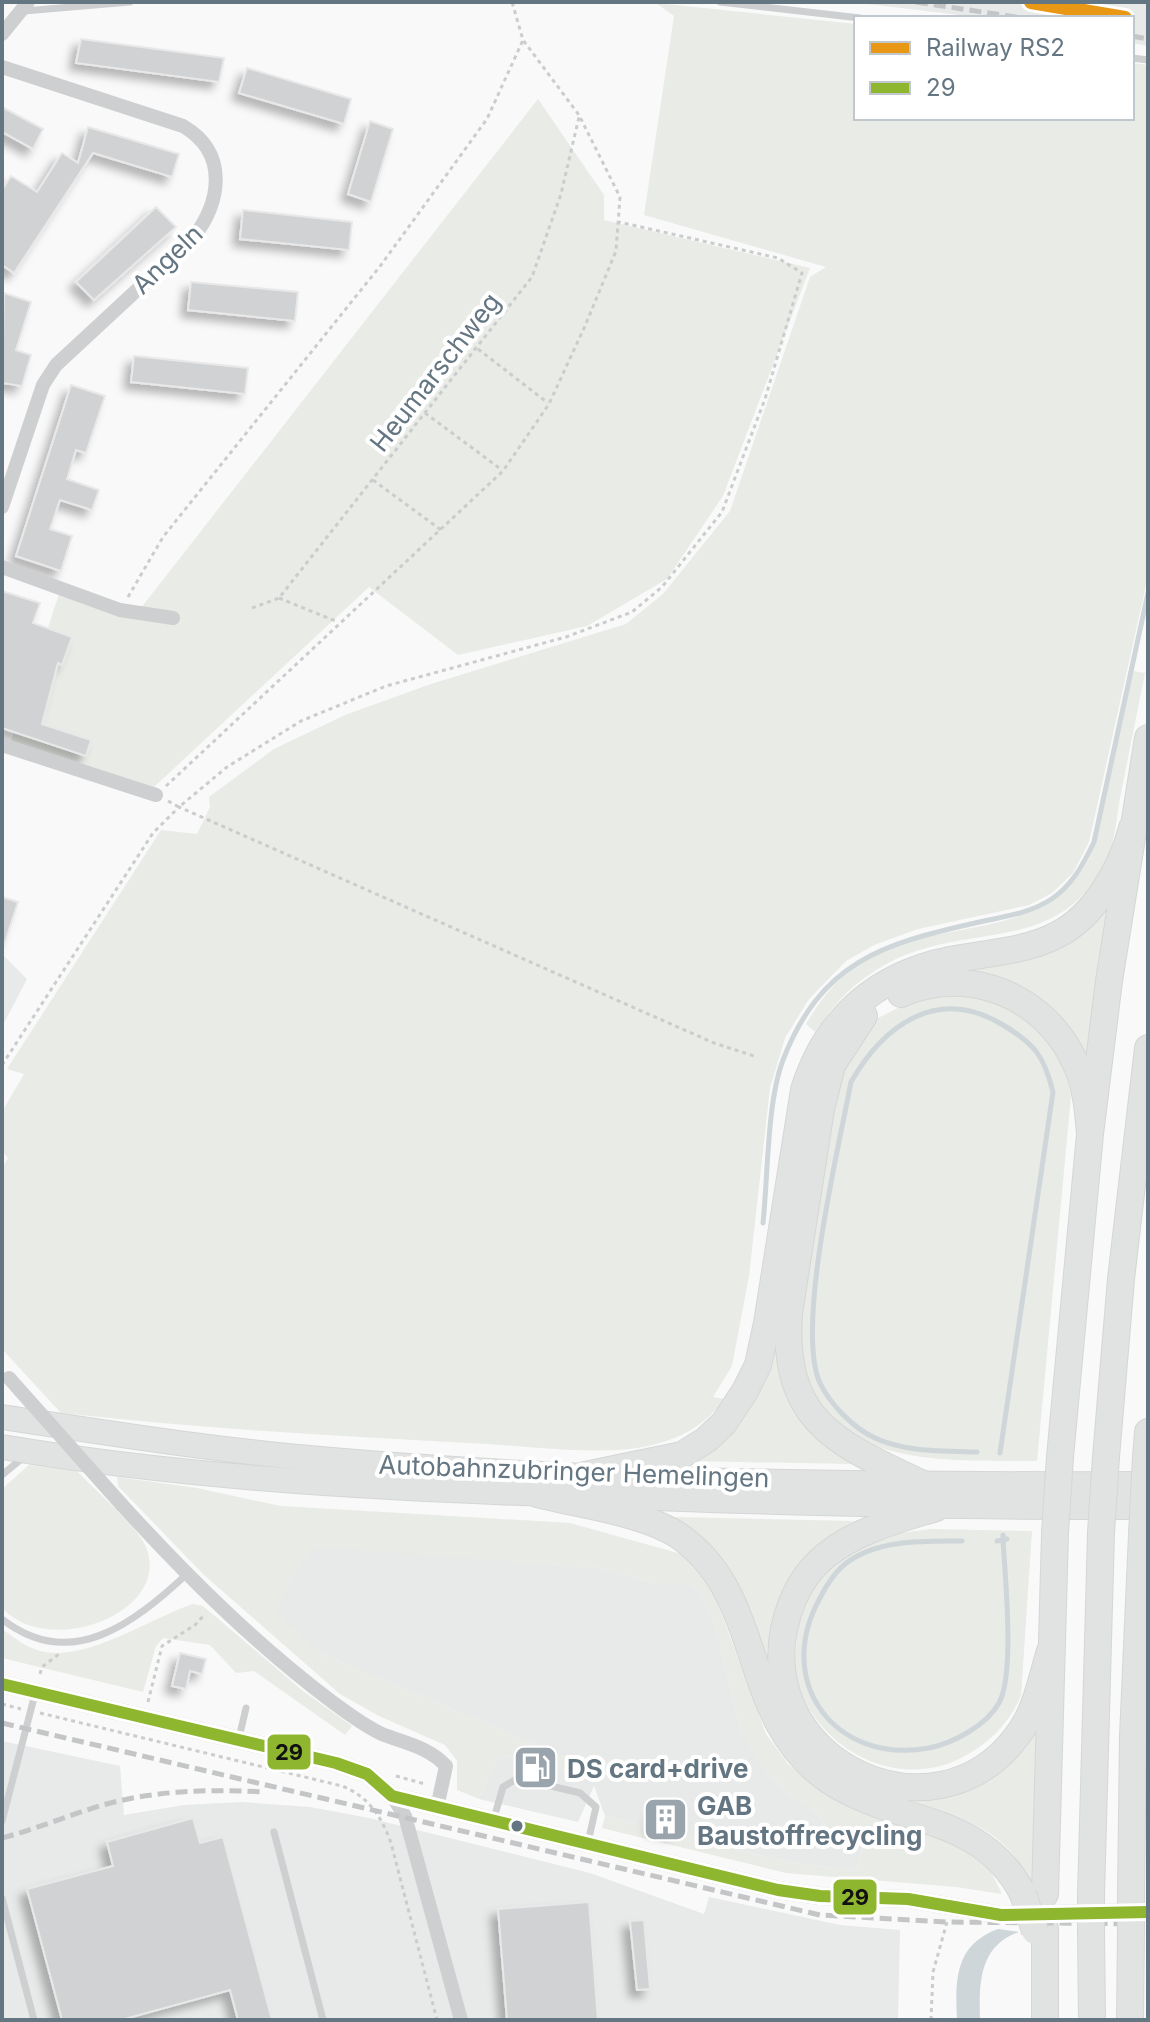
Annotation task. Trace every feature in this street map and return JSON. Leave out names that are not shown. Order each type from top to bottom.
[{"type":"highway","points":[[1045,2020],[1040,1930],[1034,1894],[1060,1457],[1090,1134],[1132,828],[1148,738]]},
{"type":"highway","points":[[585,1475],[682,1455],[706,1440],[724,1423],[745,1391],[758,1365],[767,1323],[804,1090],[813,1060],[833,1027],[857,1001],[890,980],[947,960],[1029,946],[1059,935],[1081,917],[1110,880],[1127,849],[1132,828]]},
{"type":"highway","points":[[921,1483],[834,1439],[812,1416],[794,1384],[787,1346],[789,1313],[821,1109],[832,1065],[865,1014],[888,1000],[919,986],[951,982],[981,984],[1011,995],[1058,1031],[1076,1062],[1085,1090],[1090,1134]]},
{"type":"highway","points":[[1092,2020],[1091,1895],[1101,1533],[1121,1279],[1148,1048]]},
{"type":"highway","name":"Autobahnzubringer Hemelingen","points":[[2,1417],[318,1459],[585,1475],[921,1483],[1147,1458]]},
{"type":"highway","name":"Autobahnzubringer Hemelingen","points":[[2,1447],[248,1479],[537,1494],[936,1508],[1148,1507]]},
{"type":"highway","points":[[1130,2020],[1137,1913],[1133,1736],[1147,1458]]},
{"type":"highway","points":[[537,1494],[657,1525],[680,1537],[706,1558],[723,1580],[740,1616],[775,1723],[800,1757],[851,1793],[972,1837],[1034,1894]]},
{"type":"highway","points":[[936,1508],[863,1531],[824,1556],[804,1579],[789,1607],[780,1672],[786,1695],[808,1737],[835,1762],[898,1787],[935,1786],[963,1777],[997,1757],[1017,1737],[1030,1715],[1050,1651]]},
{"type":"street","points":[[2,34],[25,7]]},
{"type":"street","name":"Angeln","points":[[2,67],[156,114],[183,126],[196,134],[207,149],[216,175],[215,199],[209,218],[193,238],[56,365],[43,385],[2,507]]},
{"type":"street","points":[[2,567],[120,610],[173,618]]},
{"type":"street","points":[[2,745],[156,795]]},
{"type":"street","points":[[6,1374],[122,1505],[256,1641],[332,1702],[378,1732],[437,1756],[446,1766],[440,1799]]},
{"type":"street","points":[[2,1684],[346,1766],[367,1774],[387,1792],[405,1816],[461,2020]]},
{"type":"street","points":[[387,1792],[440,1799],[493,1822],[778,1890],[820,1896],[908,1899],[1001,1915],[1137,1913]]},
{"type":"lane","points":[[25,7],[130,2]]},
{"type":"lane","points":[[720,2],[854,17]]},
{"type":"lane","points":[[2,1475],[30,1452]]},
{"type":"lane","points":[[2,1619],[45,1641],[72,1645],[103,1635],[133,1618],[187,1574]]},
{"type":"lane","points":[[2,1821],[36,1692]]},
{"type":"lane","points":[[238,1740],[246,1708]]},
{"type":"lane","points":[[2,1777],[13,1780]]},
{"type":"lane","points":[[493,1822],[503,1787],[518,1778],[580,1793],[596,1807],[587,1844]]},
{"type":"lane","points":[[274,1832],[323,2020]]},
{"type":"lane","points":[[2,1898],[34,2020]]},
{"type":"path","points":[[512,2],[523,40],[579,115],[620,197],[616,251],[549,404],[503,471],[156,795],[700,1037],[754,1056]]},
{"type":"path","points":[[120,610],[163,537],[381,265],[487,119],[523,40]]},
{"type":"path","name":"Heumarschweg","points":[[279,598],[532,277],[561,194],[579,115]]},
{"type":"path","points":[[2,1065],[153,833],[227,767],[301,721],[386,686],[566,637],[632,612],[662,587],[722,512],[765,399],[802,273],[778,258],[619,222]]},
{"type":"path","points":[[478,349],[549,404]]},
{"type":"path","points":[[425,413],[503,471]]},
{"type":"path","points":[[373,480],[441,531]]},
{"type":"path","points":[[252,608],[279,598],[340,623]]},
{"type":"path","points":[[144,1718],[162,1646],[195,1625],[209,1609]]},
{"type":"path","points":[[36,1692],[42,1667],[72,1645]]},
{"type":"path","points":[[2,1704],[342,1786],[360,1795],[379,1816],[391,1843],[437,2020]]},
{"type":"path","points":[[387,1792],[398,1774],[440,1799]]},
{"type":"path","points":[[931,2020],[933,1972],[943,1946],[950,1907]]},
{"type":"shaded area","points":[[851,2],[1147,2],[1148,46],[1134,43],[1134,16],[967,16]]},
{"type":"shaded area","points":[[656,3],[854,24],[854,120],[1134,120],[1134,63],[1148,65],[1148,576],[1089,842],[1073,873],[1052,893],[1029,905],[918,929],[874,945],[846,961],[809,999],[785,1038],[770,1088],[749,1276],[732,1366],[713,1397],[724,1399],[697,1426],[663,1442],[637,1448],[574,1450],[264,1431],[61,1413],[2,1349],[2,1168],[8,1158],[2,1151],[2,1112],[24,1074],[7,1069],[161,830],[197,834],[210,807],[209,797],[274,749],[345,715],[431,684],[626,624],[663,594],[730,511],[810,277],[826,267],[644,215],[674,16]]},
{"type":"shaded area","points":[[538,99],[604,195],[604,220],[810,268],[723,496],[667,579],[587,626],[458,655],[369,587],[154,787],[11,741],[59,594],[134,617]]},
{"type":"shaded area","points":[[1133,671],[1145,673],[1115,832],[1109,853],[1090,886],[1068,908],[1042,923],[952,942],[890,962],[848,992],[815,1032],[806,1024],[837,982],[867,958],[909,941],[1005,920],[1034,910],[1060,895],[1081,872],[1096,840]]},
{"type":"shaded area","points":[[1112,891],[1108,944],[1099,954],[1092,1008],[1099,1015],[1093,1071],[1070,1033],[955,970],[976,964]]},
{"type":"shaded area","points":[[2,954],[27,979],[2,1027]]},
{"type":"shaded area","points":[[958,993],[1001,1003],[1034,1023],[1057,1054],[1071,1096],[1037,1461],[923,1457],[888,1450],[856,1437],[829,1416],[809,1386],[797,1345],[831,1115],[841,1072],[852,1049],[878,1018],[920,997]]},
{"type":"shaded area","points":[[774,1323],[779,1354],[855,1464],[685,1461]]},
{"type":"shaded area","points":[[29,1465],[77,1471],[139,1535],[150,1567],[143,1588],[127,1607],[104,1620],[78,1628],[50,1629],[24,1623],[2,1608],[2,1489]]},
{"type":"shaded area","points":[[117,1477],[197,1488],[281,1506],[570,1523],[685,1555],[711,1585],[766,1734],[788,1764],[812,1785],[854,1810],[929,1833],[971,1853],[990,1870],[1002,1894],[956,1887],[786,1873],[602,1828],[605,1816],[788,1862],[856,1871],[865,1841],[826,1827],[817,1813],[786,1792],[760,1763],[740,1727],[714,1620],[701,1593],[689,1585],[660,1585],[599,1568],[315,1547],[296,1567],[275,1612],[319,1653],[599,1771],[596,1778],[499,1755],[479,1799],[457,1790],[457,1761],[445,1745],[379,1716],[340,1694],[204,1575],[118,1486]]},
{"type":"shaded area","points":[[674,1517],[854,1521],[819,1545],[773,1624],[772,1667],[766,1668],[753,1621],[736,1582],[712,1548]]},
{"type":"shaded area","points":[[931,1529],[1032,1531],[1021,1696],[1003,1725],[979,1747],[959,1759],[933,1767],[908,1769],[883,1765],[859,1756],[838,1742],[820,1723],[805,1702],[796,1677],[798,1623],[808,1590],[821,1571],[838,1556],[871,1540]]},
{"type":"shaded area","points":[[315,1546],[599,1568],[660,1585],[689,1585],[701,1593],[714,1620],[740,1727],[760,1763],[786,1792],[817,1813],[826,1827],[865,1841],[856,1871],[788,1862],[605,1816],[594,1786],[578,1822],[479,1799],[499,1755],[596,1778],[599,1771],[319,1653],[274,1612],[296,1567]]},
{"type":"shaded area","points":[[193,1604],[203,1606],[303,1691],[352,1726],[345,1735],[254,1671],[236,1673],[210,1645],[163,1638],[156,1646],[143,1692],[2,1658],[2,1629],[34,1649],[53,1653],[72,1652],[115,1638]]},
{"type":"shaded area","points":[[1040,1719],[1036,1889],[1011,1852],[988,1832],[961,1818],[903,1798],[935,1792]]},
{"type":"shaded area","points":[[2,1741],[120,1766],[124,1815],[184,1805],[241,1802],[310,1807],[369,1818],[590,1873],[704,1914],[709,1897],[840,1925],[900,1930],[898,2020],[2,2020]]},
{"type":"shaded area","points":[[998,1929],[1019,1932],[996,1946],[984,1967],[980,2020],[957,2020],[961,1965],[973,1944]]},
{"type":"building","points":[[81,39],[224,58],[219,82],[76,63]]},
{"type":"building","points":[[247,68],[351,99],[344,124],[239,93]]},
{"type":"building","points":[[2,107],[43,129],[33,149],[2,132]]},
{"type":"building","points":[[370,121],[393,129],[371,202],[348,194]]},
{"type":"building","points":[[88,127],[179,154],[172,177],[93,153],[14,273],[2,265],[2,190],[11,176],[37,192],[62,153],[78,163]]},
{"type":"building","points":[[156,207],[176,227],[94,300],[76,282]]},
{"type":"building","points":[[243,210],[352,222],[349,250],[240,239]]},
{"type":"building","points":[[191,282],[298,292],[295,321],[188,310]]},
{"type":"building","points":[[4,293],[31,302],[16,350],[31,355],[22,386],[2,383]]},
{"type":"building","points":[[134,356],[248,368],[245,394],[131,382]]},
{"type":"building","points":[[71,385],[105,396],[86,453],[76,450],[67,479],[99,490],[92,510],[60,500],[50,529],[72,536],[61,571],[16,556]]},
{"type":"building","points":[[2,591],[40,603],[33,623],[72,637],[62,665],[58,663],[42,724],[91,740],[86,756],[2,728]]},
{"type":"building","points":[[2,897],[18,902],[5,942],[2,942]]},
{"type":"building","points":[[180,1653],[206,1659],[202,1674],[190,1671],[186,1689],[172,1686]]},
{"type":"building","name":"GAB Baustoffrecycling","points":[[656,1808],[679,1812],[676,1832],[653,1827]]},
{"type":"building","points":[[193,1818],[200,1843],[223,1837],[272,2020],[238,2020],[230,1990],[121,2020],[62,2020],[27,1889],[113,1866],[107,1842]]},
{"type":"building","points":[[589,1902],[598,2020],[507,2020],[498,1909]]},
{"type":"building","points":[[644,1920],[650,1989],[637,1990],[630,1921]]},
{"type":"waterway","points":[[763,1223],[771,1118],[778,1077],[798,1027],[816,1000],[836,979],[883,950],[911,939],[1042,905],[1065,888],[1081,867],[1094,842],[1148,593]]},
{"type":"waterway","points":[[977,1452],[912,1448],[886,1443],[867,1434],[843,1415],[830,1399],[820,1383],[814,1357],[816,1280],[829,1191],[851,1082],[880,1043],[897,1028],[936,1010],[957,1009],[979,1014],[1014,1032],[1037,1052],[1053,1092],[1000,1453]]},
{"type":"waterway","points":[[1003,1535],[1003,1540],[1007,1539]]},
{"type":"waterway","points":[[962,1541],[901,1543],[871,1550],[845,1564],[820,1598],[807,1629],[804,1659],[809,1687],[822,1711],[841,1730],[866,1744],[895,1750],[929,1748],[968,1732],[986,1719],[999,1703],[1004,1689],[1008,1648],[1003,1540],[997,1541]]},
{"type":"railway","points":[[916,2],[1009,16]]},
{"type":"railway","points":[[1134,36],[1148,39]]},
{"type":"railway","points":[[2,1723],[820,1915],[947,1922],[1148,1924]]},
{"type":"railway","points":[[2,1838],[103,1805],[143,1796],[204,1791],[265,1792]]},
{"type":"rail line","name":"RS2","points":[[1031,2],[1113,16]]},
{"type":"transit line","name":"29","points":[[2,1684],[336,1763],[367,1774],[392,1796],[778,1890],[820,1896],[908,1899],[1001,1915],[1148,1912]]},
{"type":"place","name":"DS card+drive","points":[[536,1768]]},
{"type":"place","name":"GAB Baustoffrecycling","points":[[666,1820]]}]
